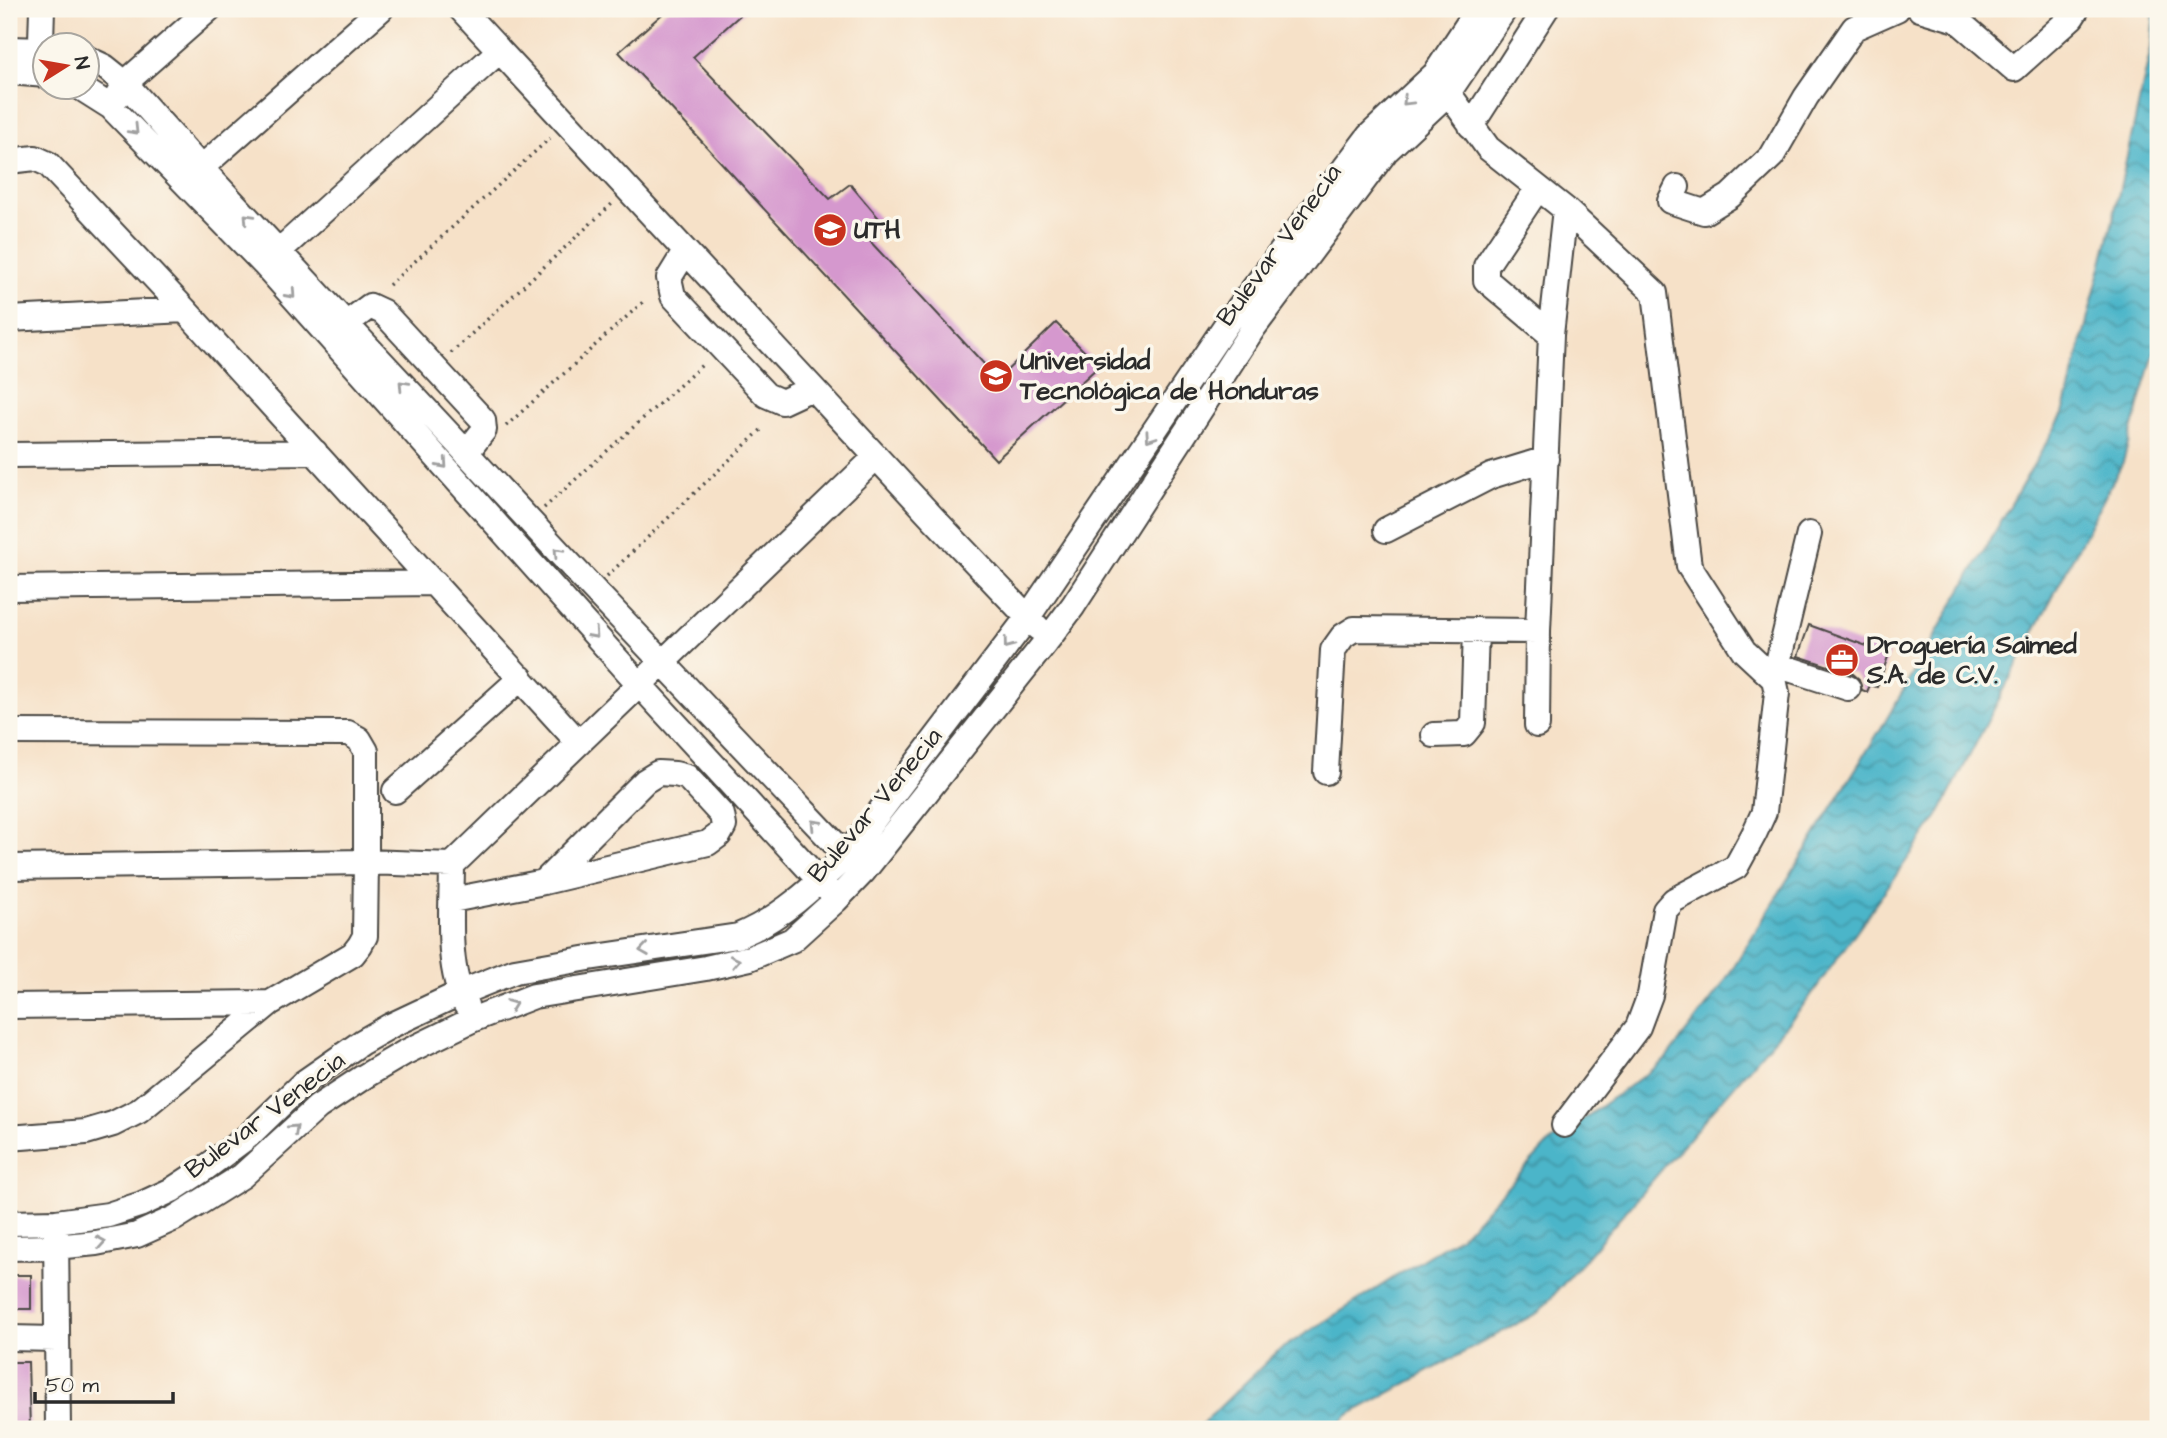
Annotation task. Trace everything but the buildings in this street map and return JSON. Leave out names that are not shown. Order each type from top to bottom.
[{"type":"street","points":[[41,9],[42,32]]},
{"type":"street","points":[[111,107],[125,83],[209,9]]},
{"type":"street","points":[[201,168],[381,9]]},
{"type":"street","points":[[461,9],[876,457],[1049,638]]},
{"type":"street","name":"Bulevar Venecia","points":[[9,1248],[96,1243],[137,1235],[175,1218],[242,1176],[318,1107],[404,1053],[474,1019],[534,996],[706,968],[750,958],[792,940],[836,900],[854,864],[1028,617],[1226,325],[1369,136],[1441,83],[1478,9]]},
{"type":"street","name":"Bulevar Venecia","points":[[9,1223],[56,1222],[108,1215],[172,1190],[247,1136],[303,1083],[362,1042],[460,993],[515,971],[738,936],[759,928],[820,881],[854,864],[1049,638],[1073,606],[1254,327],[1386,151],[1505,9]]},
{"type":"street","points":[[1471,126],[1546,9]]},
{"type":"street","points":[[1677,187],[1670,201],[1704,212],[1730,196],[1772,156],[1806,97],[1854,28],[1897,9]]},
{"type":"street","points":[[1920,9],[1957,20],[2014,69],[2072,17],[2077,9]]},
{"type":"street","points":[[9,49],[32,58]]},
{"type":"street","points":[[271,258],[499,51]]},
{"type":"street","points":[[9,72],[32,65]]},
{"type":"street","points":[[102,66],[125,83],[201,168],[271,258],[640,685],[836,900]]},
{"type":"street","points":[[1441,83],[1488,148],[1565,209],[1655,293],[1689,566],[1744,651],[1776,672],[1848,688]]},
{"type":"street","points":[[102,101],[346,324],[854,864]]},
{"type":"street","points":[[9,161],[35,158],[48,164],[185,310],[579,743]]},
{"type":"street","points":[[1538,188],[1486,266],[1486,280],[1551,335]]},
{"type":"street","points":[[1537,725],[1538,631],[1551,335],[1565,209]]},
{"type":"street","points":[[685,252],[669,278],[673,296],[766,395],[782,402],[812,388]]},
{"type":"street","points":[[346,324],[370,306],[383,312],[413,342],[483,420],[484,430],[466,453]]},
{"type":"street","points":[[9,319],[185,310]]},
{"type":"street","points":[[1212,390],[1207,383],[1208,374],[1228,345],[1230,336],[1226,325]]},
{"type":"street","points":[[9,455],[315,452]]},
{"type":"street","points":[[9,867],[366,862],[452,864],[876,457]]},
{"type":"street","points":[[1386,530],[1491,476],[1545,459]]},
{"type":"street","points":[[1564,1125],[1638,1027],[1650,995],[1665,910],[1674,900],[1735,867],[1764,812],[1777,693],[1776,672],[1809,534]]},
{"type":"street","points":[[9,588],[435,583]]},
{"type":"street","points":[[1326,772],[1334,650],[1343,636],[1354,629],[1538,631]]},
{"type":"street","points":[[1434,735],[1464,734],[1473,723],[1475,630]]},
{"type":"street","points":[[396,791],[521,678]]},
{"type":"street","points":[[9,732],[348,733],[359,739],[366,751],[365,936],[354,954],[270,1003],[139,1111],[113,1124],[86,1132],[9,1138]]},
{"type":"street","points":[[453,900],[544,882],[708,843],[719,835],[724,826],[722,815],[687,777],[658,773],[645,781],[544,882]]},
{"type":"street","points":[[452,864],[453,958],[460,993],[474,1019]]},
{"type":"street","points":[[9,1006],[270,1003]]},
{"type":"street","points":[[56,1222],[58,1429]]},
{"type":"street","points":[[9,1338],[56,1339]]},
{"type":"path","points":[[389,285],[566,123]]},
{"type":"path","points":[[451,353],[628,190]]},
{"type":"path","points":[[504,427],[643,302]]},
{"type":"path","points":[[529,521],[702,365]]},
{"type":"path","points":[[593,589],[762,429]]},
{"type":"water","points":[[2154,9],[2158,9],[2158,339],[2123,462],[1938,816],[1807,1001],[1539,1312],[1348,1415],[1335,1429],[1197,1429],[1278,1351],[1463,1234],[1547,1145],[1664,1061],[1721,987],[1886,720],[2063,414],[2112,224],[2151,48]]},
{"type":"place","name":"UTH","points":[[830,230]]},
{"type":"place","name":"Universidad Tecnológica de Honduras","points":[[996,376]]},
{"type":"place","name":"Droguería Saimed S.A. de C.V.","points":[[1842,660]]}]
